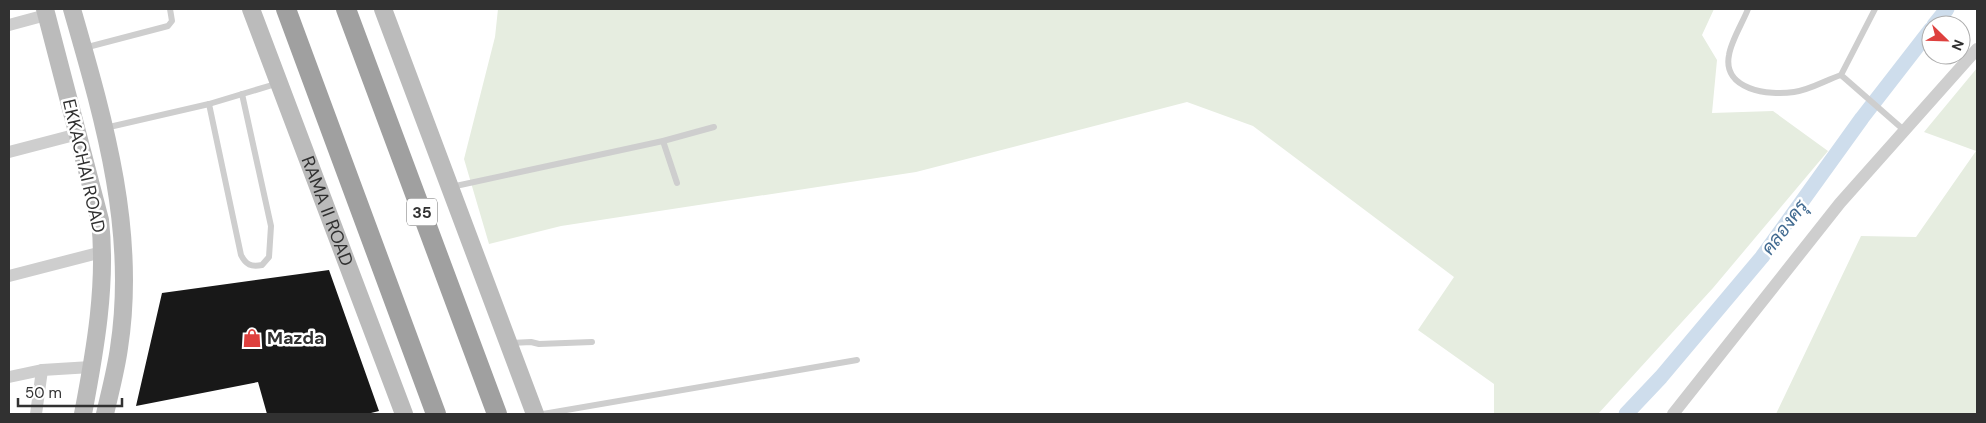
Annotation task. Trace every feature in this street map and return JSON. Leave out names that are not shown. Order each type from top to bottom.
[{"type":"highway","name":"RAMA II ROAD","points":[[286,9],[436,414]]},
{"type":"highway","name":"35","points":[[346,9],[497,414]]},
{"type":"main road","name":"EKKACHAI ROAD","points":[[72,9],[113,161],[121,219],[123,263],[120,347],[105,414]]},
{"type":"main road","name":"RAMA II ROAD","points":[[251,9],[404,414]]},
{"type":"main road","name":"35","points":[[383,9],[535,414]]},
{"type":"main road","name":"EKKACHAI ROAD","points":[[46,12],[100,220],[102,252],[99,305],[92,367],[83,414]]},
{"type":"street","points":[[9,25],[46,12]]},
{"type":"street","points":[[1673,414],[1840,203],[1977,49]]},
{"type":"street","points":[[9,152],[78,134]]},
{"type":"street","points":[[9,276],[102,252]]},
{"type":"street","points":[[9,377],[42,370],[92,367]]},
{"type":"street","points":[[36,414],[42,370]]},
{"type":"lane","points":[[83,49],[168,26],[172,21],[170,9]]},
{"type":"lane","points":[[1748,9],[1728,56],[1730,73],[1735,81],[1743,86],[1768,92],[1794,92],[1841,74],[1875,9]]},
{"type":"lane","points":[[1841,74],[1905,131]]},
{"type":"lane","points":[[105,128],[209,104],[280,83]]},
{"type":"lane","points":[[209,104],[241,255],[248,264],[254,267],[262,265],[269,257],[271,226],[242,94]]},
{"type":"lane","points":[[450,188],[663,141],[714,127]]},
{"type":"lane","points":[[663,141],[677,184]]},
{"type":"lane","points":[[508,344],[592,342]]},
{"type":"lane","points":[[543,414],[857,360]]},
{"type":"shaded area","points":[[498,9],[1714,9],[1702,35],[1717,60],[1712,113],[1773,111],[1828,151],[1713,288],[1598,414],[1494,414],[1494,384],[1418,330],[1454,277],[1253,126],[1187,102],[916,172],[561,226],[489,244],[464,159],[495,37]]},
{"type":"shaded area","points":[[1977,68],[1977,414],[1776,414],[1861,236],[1916,237],[1976,151],[1924,132]]},
{"type":"building","name":"Mazda","points":[[329,270],[379,411],[367,414],[267,414],[258,382],[136,406],[162,293]]},
{"type":"waterway","name":"คลองครุ","points":[[1942,15],[1947,9]]},
{"type":"waterway","name":"คลองครุ","points":[[1626,414],[1661,377],[1762,257],[1862,118],[1921,42]]},
{"type":"place","name":"Mazda","points":[[252,338]]}]
